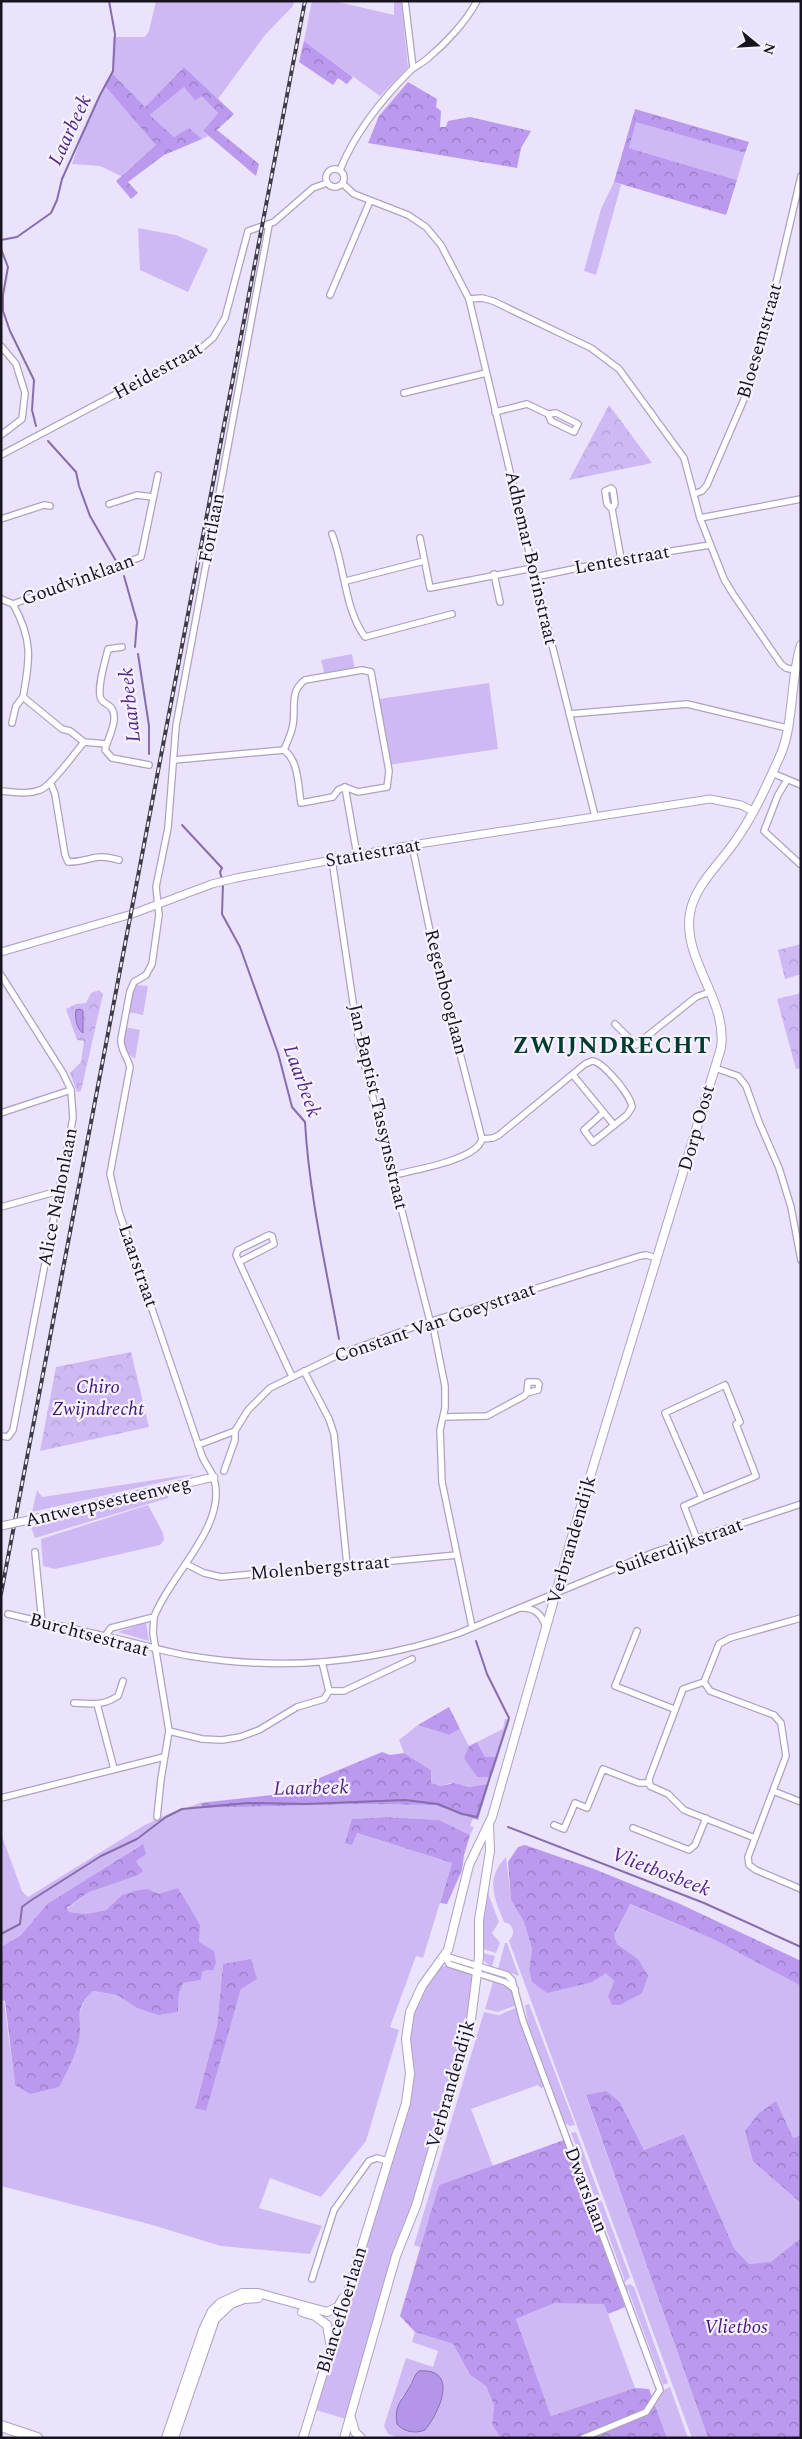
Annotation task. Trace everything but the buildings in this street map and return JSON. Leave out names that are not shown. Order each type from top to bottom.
[{"type":"highway","points":[[1,2426],[37,2438]]},
{"type":"main road","name":"Dorp Oost","points":[[658,1258],[721,1048],[723,1030],[720,1015],[696,957],[690,914],[698,893],[739,836],[784,747],[795,670],[801,644]]},
{"type":"main road","name":"Verbrandendijk","points":[[380,2182],[388,2161],[408,2089],[410,2074],[406,2039],[410,2012],[422,1986],[445,1956],[454,1930],[469,1865],[489,1824],[581,1509],[658,1258]]},
{"type":"main road","name":"Verbrandendijk","points":[[421,2187],[469,2028],[479,1957],[479,1920],[490,1851],[489,1824]]},
{"type":"main road","name":"Blancefloerlaan","points":[[304,2438],[380,2182]]},
{"type":"main road","name":"Blancefloerlaan","points":[[344,2438],[396,2256],[421,2187]]},
{"type":"main road","points":[[166,2438],[202,2330],[212,2311],[220,2303],[242,2293],[258,2294],[327,2312],[338,2306],[348,2290]]},
{"type":"main road","points":[[174,2438],[211,2327],[223,2310],[231,2304],[244,2299],[259,2298],[315,2316],[328,2326],[330,2349]]},
{"type":"main road","points":[[353,2404],[352,2425],[355,2432],[361,2438]]},
{"type":"street","points":[[405,1],[413,68]]},
{"type":"street","points":[[340,170],[365,124],[413,68],[428,58],[459,27],[477,1]]},
{"type":"street","points":[[332,169],[340,170],[344,175],[343,184],[333,187],[327,183],[328,173],[332,169]]},
{"type":"street","name":"Bloesemstraat","points":[[694,494],[702,491],[708,485],[748,390],[801,176]]},
{"type":"street","points":[[268,225],[313,188],[327,183]]},
{"type":"street","name":"Adhemar Borinstraat","points":[[343,184],[354,194],[408,215],[430,231],[442,245],[469,299],[535,577],[596,816]]},
{"type":"street","points":[[330,295],[370,201]]},
{"type":"street","name":"Heidestraat","points":[[1,455],[199,350],[213,338],[220,330],[229,307],[248,231],[268,225]]},
{"type":"street","name":"Fortlaan","points":[[158,904],[156,887],[168,828],[176,726],[268,225]]},
{"type":"street","points":[[469,299],[482,298],[493,301],[591,348],[619,369],[684,458],[700,518],[710,545],[733,594],[781,664],[786,668],[795,670]]},
{"type":"street","points":[[1,346],[16,364],[25,399],[22,419],[1,435]]},
{"type":"street","points":[[404,393],[486,373]]},
{"type":"street","points":[[495,412],[527,404],[548,414],[556,413],[578,424],[574,432],[552,422],[548,414]]},
{"type":"street","name":"Goudvinklaan","points":[[13,604],[139,558],[143,554],[158,475]]},
{"type":"street","points":[[109,504],[137,496],[153,497]]},
{"type":"street","points":[[700,518],[801,499]]},
{"type":"street","points":[[1,519],[44,505],[50,506]]},
{"type":"street","points":[[612,509],[621,560]]},
{"type":"street","points":[[332,534],[346,581],[354,623],[365,637],[452,614]]},
{"type":"street","points":[[420,538],[430,588],[494,574],[533,568]]},
{"type":"street","name":"Lentestraat","points":[[535,577],[710,545]]},
{"type":"street","points":[[346,581],[424,561]]},
{"type":"street","points":[[494,574],[500,602]]},
{"type":"street","points":[[1,599],[13,604],[30,655],[23,697],[16,706],[12,723]]},
{"type":"street","points":[[122,647],[108,650],[100,692],[103,703],[112,709],[114,714],[105,750],[112,758],[150,765]]},
{"type":"street","points":[[174,760],[284,750],[290,754],[296,769],[301,803],[333,797],[338,790],[345,787],[358,792],[386,787],[389,771],[371,672],[362,670],[308,680],[297,686],[293,700],[293,726],[284,750]]},
{"type":"street","points":[[23,697],[62,729],[70,731],[84,742],[106,744]]},
{"type":"street","points":[[569,714],[687,704],[786,728]]},
{"type":"street","points":[[1,791],[20,793],[38,791],[51,784],[84,742]]},
{"type":"street","points":[[772,773],[801,785]]},
{"type":"street","points":[[788,780],[778,795],[764,831],[800,864]]},
{"type":"street","points":[[51,784],[55,794],[65,855],[68,862],[79,862],[99,855],[119,860]]},
{"type":"street","points":[[345,787],[357,855]]},
{"type":"street","name":"Statiestraat","points":[[1,952],[132,914],[223,881],[357,855],[710,798],[741,805],[753,811]]},
{"type":"street","name":"Regenbooglaan","points":[[412,845],[436,960],[482,1139]]},
{"type":"street","name":"Jan Baptist Tassynsstraat","points":[[332,860],[359,1043],[431,1321],[445,1386],[444,1417],[440,1438],[442,1482],[472,1627]]},
{"type":"street","name":"Laarstraat","points":[[154,1617],[208,1524],[216,1504],[214,1477],[205,1464],[198,1444],[111,1182],[111,1167],[130,1066],[120,1045],[122,1031],[130,990],[134,982],[146,975],[152,964],[159,915],[158,904]]},
{"type":"street","name":"Alice Nahonlaan","points":[[1,974],[72,1090],[73,1118],[11,1435],[1,1436]]},
{"type":"street","points":[[616,1024],[633,1043],[640,1044],[696,997],[710,992]]},
{"type":"street","points":[[394,1175],[458,1158],[479,1145],[482,1139],[494,1138],[584,1064],[595,1061],[603,1066],[629,1098],[632,1107],[630,1112],[593,1142],[584,1130],[603,1113]]},
{"type":"street","points":[[715,1068],[738,1076],[746,1086],[784,1182],[793,1216],[801,1260]]},
{"type":"street","points":[[573,1074],[614,1125]]},
{"type":"street","points":[[1,1113],[72,1090]]},
{"type":"street","points":[[1,1207],[51,1193],[58,1193]]},
{"type":"street","points":[[239,1262],[274,1244],[272,1236],[269,1235],[238,1250],[236,1255],[239,1262],[292,1376]]},
{"type":"street","name":"Constant Van Goeystraat","points":[[224,1471],[235,1440],[235,1431],[248,1410],[261,1396],[292,1376],[338,1355],[431,1321],[640,1256],[646,1255],[658,1258]]},
{"type":"street","points":[[304,1371],[334,1431],[347,1565]]},
{"type":"street","points":[[696,1538],[684,1506],[756,1476],[736,1424],[740,1422],[725,1385],[665,1413],[702,1498]]},
{"type":"street","points":[[444,1417],[487,1416],[528,1393]]},
{"type":"street","points":[[198,1444],[235,1431]]},
{"type":"street","name":"Antwerpsesteenweg","points":[[1,1526],[214,1477]]},
{"type":"street","name":"Suikerdijkstraat","points":[[558,1592],[696,1538],[801,1504]]},
{"type":"street","points":[[35,1552],[42,1622]]},
{"type":"street","name":"Molenbergstraat","points":[[186,1564],[204,1573],[222,1577],[457,1555]]},
{"type":"street","points":[[105,1636],[111,1628],[154,1617],[153,1633],[156,1649],[191,1656],[247,1662],[322,1662],[366,1658],[427,1644],[558,1592]]},
{"type":"street","points":[[517,1609],[525,1608],[535,1611],[541,1616],[546,1629]]},
{"type":"street","name":"Burchtsestraat","points":[[8,1614],[156,1649],[169,1732]]},
{"type":"street","points":[[704,1682],[719,1644],[724,1640],[801,1618]]},
{"type":"street","points":[[637,1631],[615,1686],[674,1709]]},
{"type":"street","points":[[329,1691],[344,1691],[412,1659]]},
{"type":"street","points":[[157,1817],[169,1732],[188,1737],[222,1740],[250,1734],[298,1706],[324,1699],[329,1691],[322,1662]]},
{"type":"street","points":[[74,1703],[88,1706],[118,1696],[123,1681]]},
{"type":"street","points":[[649,1783],[674,1709],[683,1689],[704,1682]]},
{"type":"street","points":[[704,1682],[710,1690],[780,1720],[786,1756],[748,1857],[749,1865],[756,1870],[801,1889]]},
{"type":"street","points":[[97,1704],[114,1769]]},
{"type":"street","points":[[1,1798],[164,1757]]},
{"type":"street","points":[[554,1825],[564,1829],[575,1803],[587,1808],[603,1769],[639,1783],[649,1783]]},
{"type":"street","points":[[649,1783],[654,1789],[674,1798],[684,1810],[755,1838]]},
{"type":"street","points":[[773,1791],[801,1802]]},
{"type":"street","points":[[633,1828],[689,1850],[695,1845],[706,1818]]},
{"type":"street","points":[[445,1956],[476,1977],[478,1982],[487,1976]]},
{"type":"street","points":[[476,1977],[487,1976],[505,1982],[515,1989]]},
{"type":"street","points":[[476,1977],[511,1977],[515,1989]]},
{"type":"street","name":"Dwarslaan","points":[[515,1989],[523,2021],[660,2390],[660,2393],[646,2412],[583,2438]]},
{"type":"street","points":[[312,2279],[334,2210],[341,2199],[369,2161],[377,2158],[388,2161]]},
{"type":"green space","points":[[156,1],[294,1],[293,6],[265,35],[218,99],[184,67],[145,107],[112,73],[113,37],[145,37],[149,31]]},
{"type":"green space","points":[[312,1],[334,1],[394,15],[394,1],[401,1],[408,67],[380,96],[304,41]]},
{"type":"green space","points":[[304,41],[353,77],[347,84],[338,78],[333,85],[299,62]]},
{"type":"green space","points":[[184,67],[234,114],[217,130],[259,164],[256,176],[203,131],[218,113],[202,96],[195,100],[184,87],[150,115],[174,137],[189,128],[202,139],[164,155],[128,182],[138,193],[131,199],[116,181],[156,145],[105,86],[112,73],[145,107]]},
{"type":"green space","points":[[408,82],[437,99],[436,107],[441,111],[440,127],[446,127],[448,121],[470,117],[531,131],[521,148],[517,168],[368,143],[379,116]]},
{"type":"green space","points":[[105,86],[157,145],[121,176],[100,166],[72,164],[84,130]]},
{"type":"green space","points":[[184,87],[202,95],[218,113],[203,131],[208,136],[202,139],[189,128],[174,137],[150,115]]},
{"type":"green space","points":[[635,109],[749,142],[745,153],[636,122],[629,148],[737,180],[726,215],[614,182]]},
{"type":"green space","points":[[636,121],[745,153],[737,180],[629,148]]},
{"type":"green space","points":[[614,182],[621,185],[596,275],[584,271],[601,209]]},
{"type":"green space","points":[[138,228],[176,235],[208,249],[188,292],[140,270]]},
{"type":"green space","points":[[609,405],[652,463],[569,480]]},
{"type":"green space","points":[[352,654],[355,671],[325,676],[321,660]]},
{"type":"green space","points":[[489,683],[498,749],[388,765],[379,699]]},
{"type":"green space","points":[[801,944],[801,974],[785,979],[778,950]]},
{"type":"green space","points":[[137,985],[148,986],[143,1015],[128,1012],[133,991]]},
{"type":"green space","points":[[99,990],[103,994],[81,1091],[77,1092],[70,1073],[81,1062],[84,1041],[77,1040],[66,1009],[76,1004],[86,1003],[91,993]]},
{"type":"green space","points":[[801,993],[801,1068],[796,1069],[777,999]]},
{"type":"green space","points":[[124,1027],[140,1030],[135,1059],[125,1049]]},
{"type":"green space","name":"Chiro Zwijndrecht","points":[[131,1352],[149,1427],[40,1451],[56,1367]]},
{"type":"green space","points":[[194,1474],[32,1512],[37,1490],[42,1497]]},
{"type":"green space","points":[[169,1494],[168,1498],[35,1538],[31,1527]]},
{"type":"green space","points":[[148,1505],[163,1533],[164,1540],[160,1545],[55,1569],[43,1566],[41,1539]]},
{"type":"green space","points":[[145,1623],[149,1641],[118,1632]]},
{"type":"green space","points":[[449,1707],[460,1729],[449,1735],[418,1725]]},
{"type":"green space","points":[[505,1719],[510,1720],[498,1757],[485,1757],[477,1742],[503,1729]]},
{"type":"green space","points":[[418,1725],[449,1735],[460,1729],[469,1746],[465,1758],[477,1777],[491,1777],[489,1784],[468,1787],[450,1783],[440,1786],[431,1784],[431,1770],[404,1753],[399,1740]]},
{"type":"green space","points":[[477,1742],[485,1757],[498,1757],[491,1777],[477,1777],[464,1758],[469,1746]]},
{"type":"green space","points":[[382,1752],[390,1755],[404,1753],[431,1770],[431,1783],[440,1786],[454,1783],[468,1787],[489,1784],[478,1820],[434,1805],[360,1804],[204,1808],[200,1803],[281,1794]]},
{"type":"green space","points":[[200,1803],[204,1808],[360,1804],[434,1805],[473,1818],[470,1826],[474,1827],[470,1835],[439,1820],[386,1817],[352,1819],[357,1833],[452,1863],[423,1958],[416,1956],[390,2027],[399,2030],[366,2141],[321,2197],[270,2178],[259,2208],[322,2226],[310,2254],[221,2246],[149,2224],[1,2186],[1,2000],[4,2001],[15,2085],[79,2038],[80,2013],[84,2002],[93,1991],[117,1995],[137,2008],[178,2012],[179,1993],[183,1983],[201,1980],[203,1971],[209,1971],[199,1942],[159,1894],[148,1889],[122,1895],[106,1910],[86,1914],[69,1912],[67,1909],[89,1892],[116,1881],[140,1866],[136,1861],[141,1845],[47,1904],[21,1935],[1,1947],[1,1834],[22,1891],[28,1897],[143,1826],[161,1817]],"holes":[[[223,1964],[241,1989],[205,2111],[195,2107],[217,2026]]]},
{"type":"green space","points":[[386,1817],[439,1820],[470,1835],[462,1870],[447,1904],[440,1903],[452,1863],[357,1833],[352,1845],[345,1843],[352,1819]]},
{"type":"green space","points":[[143,1844],[146,1854],[136,1861],[143,1871],[138,1875],[89,1892],[67,1908],[69,1912],[86,1914],[106,1910],[122,1895],[139,1890],[148,1889],[159,1894],[178,1888],[200,1925],[199,1942],[214,1951],[216,1963],[213,1970],[203,1971],[201,1980],[183,1983],[179,1993],[178,2012],[158,2015],[137,2008],[117,1995],[93,1991],[80,2009],[79,2040],[59,2087],[30,2094],[15,2085],[5,2001],[1,2000],[1,1947],[21,1935],[47,1904]]},
{"type":"green space","points":[[525,1845],[594,1869],[678,1903],[801,1961],[801,1986],[715,1940],[630,1904],[614,1935],[617,1944],[638,1959],[648,1976],[642,1993],[620,2005],[612,2005],[608,1996],[614,1981],[606,1973],[593,1982],[547,1993],[532,1982],[529,1969],[532,1949],[524,1922],[511,1900],[508,1862],[518,1847]]},
{"type":"green space","points":[[506,1857],[511,1900],[524,1922],[532,1949],[529,1969],[547,1992],[593,1982],[607,1972],[614,1981],[608,1996],[638,1959],[617,1944],[614,1935],[629,1904],[715,1940],[801,1986],[801,2135],[793,2138],[801,2203],[801,2238],[771,2263],[749,2264],[734,2248],[684,2134],[644,2150],[620,2102],[586,2096],[708,2438],[692,2438],[509,1941],[513,1930],[509,1924],[504,1922],[493,1888],[495,1873]]},
{"type":"green space","points":[[488,1885],[489,1896],[499,1922],[492,1933],[500,1943],[496,1953],[483,1949],[481,1928]]},
{"type":"green space","points":[[505,1943],[507,1943],[519,1976],[498,1969]]},
{"type":"green space","points":[[483,1953],[495,1956],[492,1967],[485,1962]]},
{"type":"green space","points":[[251,1959],[257,1979],[241,1989],[206,2111],[195,2108],[217,2026],[223,1964]]},
{"type":"green space","points":[[441,1966],[474,1976],[470,2014],[413,2208],[346,2419],[316,2410],[406,2109],[410,2055],[409,2027],[419,1995]]},
{"type":"green space","points":[[493,1982],[511,1989],[517,2005],[498,2012],[485,2009]]},
{"type":"green space","points":[[529,2004],[575,2125],[570,2126],[565,2123],[528,2023],[525,2005]]},
{"type":"green space","points":[[518,2007],[545,2086],[541,2088],[538,2085],[471,2109],[493,2166],[439,2185],[422,2248],[414,2245],[484,2012],[499,2015]]},
{"type":"green space","name":"Vlietbos","points":[[606,2091],[620,2102],[644,2150],[684,2134],[734,2248],[749,2264],[771,2262],[801,2238],[801,2438],[708,2438],[586,2095]]},
{"type":"green space","points":[[776,2101],[793,2138],[801,2135],[801,2203],[753,2161],[745,2131],[759,2113]]},
{"type":"green space","points":[[576,2132],[630,2277],[624,2283],[624,2278],[571,2133]]},
{"type":"green space","points":[[564,2140],[625,2307],[608,2314],[604,2304],[555,2303],[516,2319],[551,2416],[635,2388],[649,2389],[667,2438],[501,2438],[492,2425],[494,2405],[486,2386],[470,2375],[453,2344],[415,2332],[400,2316],[439,2185]]},
{"type":"green space","points":[[630,2284],[634,2287],[668,2383],[663,2385],[659,2373],[656,2372],[658,2371],[628,2289],[626,2290],[625,2286]]},
{"type":"green space","points":[[555,2303],[604,2303],[635,2388],[551,2416],[516,2319]]},
{"type":"green space","points":[[415,2332],[453,2344],[470,2375],[486,2386],[494,2405],[492,2425],[501,2438],[400,2438],[388,2434],[384,2426],[406,2358],[433,2367],[438,2351],[412,2342]],"holes":[[[414,2375],[412,2432],[401,2428],[397,2424],[401,2398],[408,2390]]]},
{"type":"green space","points":[[670,2387],[688,2438],[667,2438],[655,2406],[664,2390]]},
{"type":"shaded area","points":[[80,1009],[83,1011],[83,1033],[77,1026],[76,1019],[76,1010]]},
{"type":"shaded area","points":[[419,2371],[432,2372],[439,2377],[443,2384],[443,2393],[436,2413],[425,2430],[414,2432],[403,2429],[397,2424],[396,2412],[415,2375]]},
{"type":"waterway","name":"Laarbeek","points":[[1,240],[17,237],[51,213],[57,200],[62,179],[100,95],[113,71],[115,34],[109,1]]},
{"type":"waterway","name":"Laarbeek","points":[[1,249],[8,267],[3,295],[3,311],[10,331],[34,380],[32,410],[36,426]]},
{"type":"waterway","name":"Laarbeek","points":[[48,441],[76,472],[90,516],[116,561]]},
{"type":"waterway","name":"Laarbeek","points":[[124,576],[137,622],[135,647]]},
{"type":"waterway","name":"Laarbeek","points":[[138,654],[149,726],[149,754]]},
{"type":"waterway","name":"Laarbeek","points":[[182,825],[222,868],[220,872],[222,879]]},
{"type":"waterway","name":"Laarbeek","points":[[223,884],[222,914],[240,947],[278,1053],[292,1107],[305,1122],[314,1203],[339,1339]]},
{"type":"waterway","name":"Laarbeek","points":[[1,1934],[20,1924],[22,1907],[30,1901],[101,1856],[137,1839],[166,1817],[182,1809],[248,1803],[306,1804],[405,1800],[438,1804],[462,1814],[477,1817],[509,1718],[487,1674],[476,1641]]},
{"type":"waterway","name":"Vlietbosbeek","points":[[508,1827],[704,1903],[801,1947]]},
{"type":"railway","points":[[1,1594],[305,1]]},
{"type":"district","name":"ZWIJNDRECHT","points":[[612,1046]]}]
